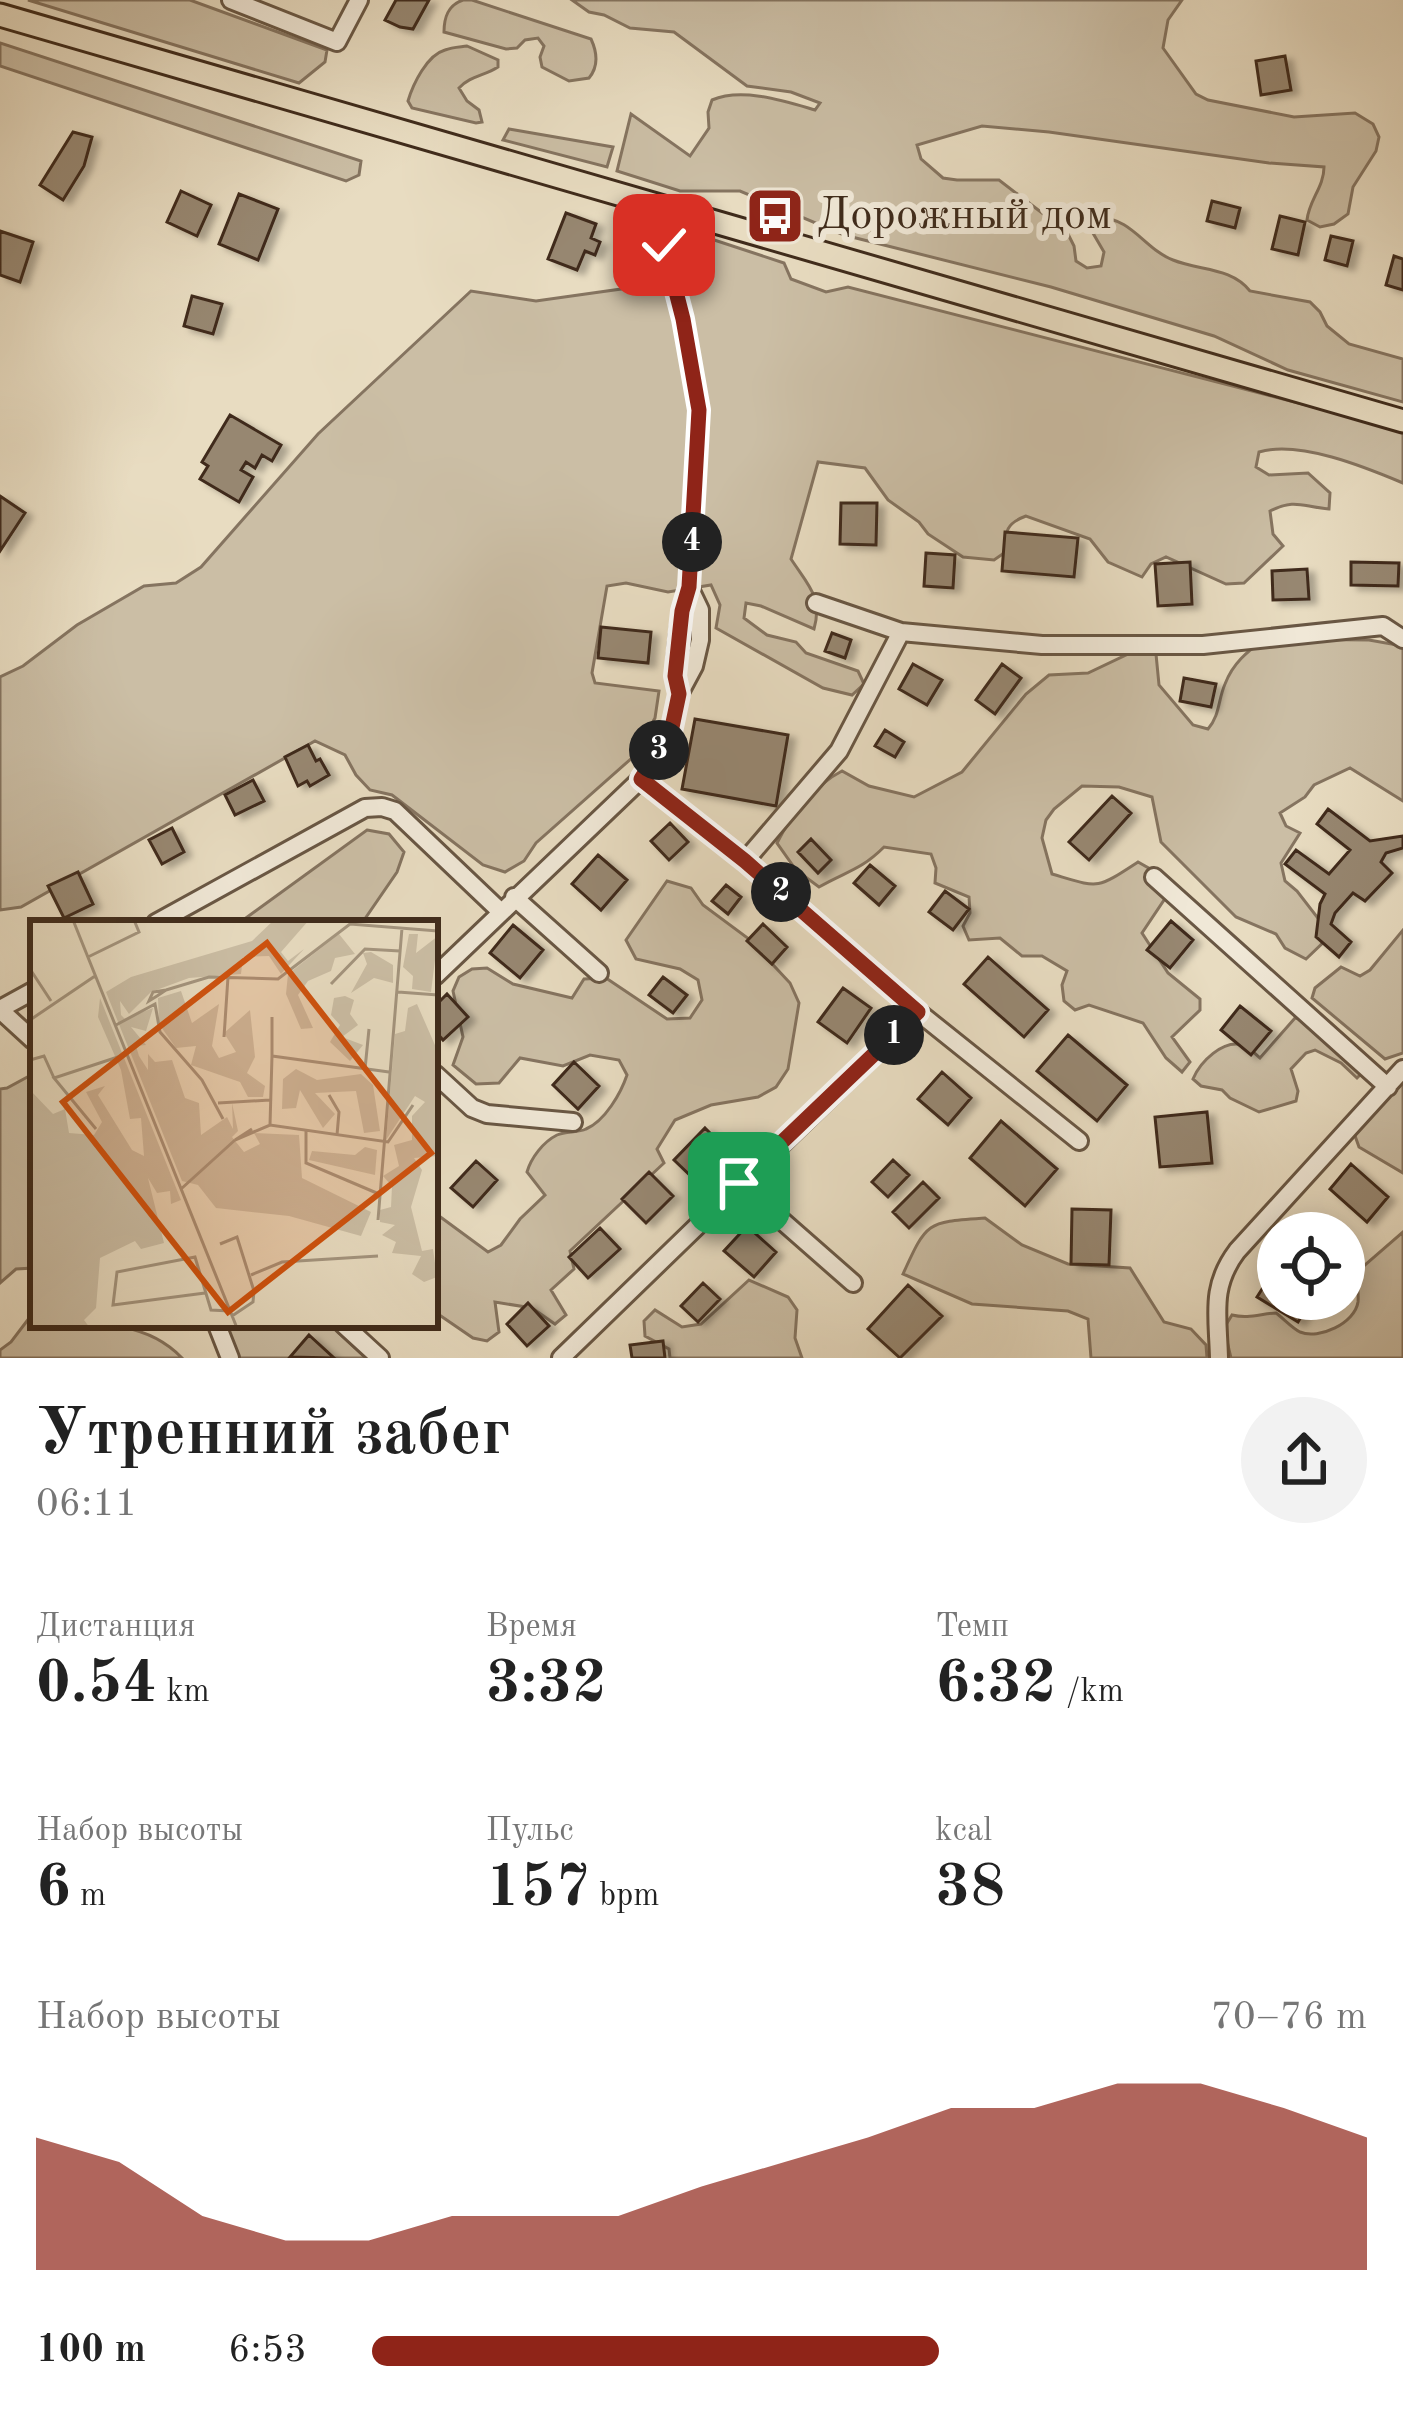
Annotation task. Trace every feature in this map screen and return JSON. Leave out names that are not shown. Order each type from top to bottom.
[{"type":"main road","points":[[0,15],[1403,421]]},
{"type":"street","points":[[0,15],[4,0]]},
{"type":"street","points":[[231,0],[337,43],[359,0]]},
{"type":"street","points":[[438,973],[641,779],[671,732],[679,694],[694,666],[700,610],[689,587],[699,410],[664,245],[662,206]]},
{"type":"street","points":[[816,603],[902,632],[1042,645],[1203,645],[1383,626],[1403,639]]},
{"type":"street","points":[[745,861],[838,751],[902,632]]},
{"type":"street","points":[[641,779],[1079,1141]]},
{"type":"street","points":[[161,920],[365,808],[382,806],[395,811],[599,973]]},
{"type":"street","points":[[1154,878],[1388,1087]]},
{"type":"street","points":[[30,993],[0,1009],[30,1037]]},
{"type":"street","points":[[564,1357],[918,1012]]},
{"type":"street","points":[[1220,1358],[1217,1287],[1224,1268],[1403,1069]]},
{"type":"street","points":[[438,1077],[472,1108],[487,1114],[573,1122]]},
{"type":"street","points":[[739,1183],[854,1283]]},
{"type":"street","points":[[218,1328],[230,1358]]},
{"type":"street","points":[[347,1328],[380,1358]]},
{"type":"shaded area","points":[[28,0],[190,0],[327,50],[325,62],[299,83]]},
{"type":"shaded area","points":[[463,0],[591,39],[596,59],[592,73],[589,78],[569,81],[542,67],[544,46],[538,38],[506,49],[444,32],[448,12]]},
{"type":"shaded area","points":[[572,0],[1182,0],[1168,20],[1163,48],[1196,94],[1294,117],[1355,113],[1373,124],[1379,137],[1376,151],[1353,187],[1348,214],[1320,227],[1307,220],[1324,167],[982,126],[917,145],[921,159],[943,178],[999,180],[1067,232],[1076,261],[1087,268],[1101,266],[1104,252],[1090,228],[1101,218],[1112,219],[1173,260],[1224,274],[1250,291],[1310,302],[1327,326],[1349,344],[1403,359],[1403,402],[1288,370],[1214,336],[1051,287],[844,235],[740,191],[680,191],[617,171],[631,114],[690,156],[709,128],[712,100],[750,95],[815,110],[820,103],[791,92],[747,86],[674,32],[630,28]]},
{"type":"shaded area","points":[[0,43],[361,161],[359,175],[346,181],[0,66]]},
{"type":"shaded area","points":[[467,46],[498,60],[498,67],[459,88],[479,110],[482,122],[412,108],[408,101],[427,64],[438,53]]},
{"type":"shaded area","points":[[509,129],[613,147],[607,167],[503,140]]},
{"type":"shaded area","points":[[693,233],[784,263],[791,279],[826,292],[848,287],[1403,430],[1403,483],[1312,452],[1259,452],[1256,467],[1269,475],[1308,473],[1330,493],[1329,509],[1293,504],[1270,511],[1273,534],[1283,546],[1244,583],[1226,584],[1166,557],[1151,564],[1142,577],[1108,562],[1090,539],[1026,516],[1011,525],[1007,551],[994,560],[963,557],[888,500],[865,468],[818,462],[791,559],[815,600],[814,629],[746,603],[744,618],[767,635],[796,642],[806,653],[858,671],[864,684],[852,695],[823,688],[716,628],[720,605],[711,585],[668,592],[626,583],[607,586],[592,673],[595,683],[659,691],[655,718],[633,757],[536,843],[524,861],[505,872],[483,865],[392,795],[370,790],[345,755],[315,741],[21,907],[0,910],[0,677],[144,586],[176,583],[201,567],[318,434],[471,291],[536,301],[628,288],[652,262],[673,267]]},
{"type":"shaded area","points":[[1264,639],[1369,640],[1403,646],[1403,801],[1350,768],[1314,785],[1280,813],[1286,826],[1300,833],[1281,863],[1285,881],[1331,935],[1306,959],[1285,948],[1276,934],[1236,917],[1161,842],[1152,797],[1119,787],[1082,786],[1054,809],[1042,838],[1052,874],[1097,884],[1138,862],[1170,891],[1142,933],[1168,973],[1200,999],[1200,1010],[1172,1037],[1190,1062],[1182,1072],[1166,1058],[1143,1023],[1089,1005],[1075,1010],[1064,1001],[1067,971],[1042,956],[1022,956],[1000,938],[969,940],[963,926],[970,913],[969,897],[935,883],[931,854],[884,847],[861,866],[819,887],[796,870],[777,843],[805,802],[842,771],[869,786],[914,797],[962,772],[1026,694],[1049,675],[1088,673],[1143,647],[1156,654],[1159,685],[1193,725],[1208,729],[1232,670]]},
{"type":"shaded area","points":[[367,830],[389,834],[404,852],[397,872],[364,920],[243,920]]},
{"type":"shaded area","points":[[667,881],[691,888],[703,905],[749,939],[790,983],[799,1003],[788,1069],[776,1087],[758,1097],[711,1105],[675,1120],[657,1149],[664,1163],[570,1251],[574,1269],[551,1290],[566,1315],[555,1324],[532,1308],[495,1302],[499,1332],[487,1341],[473,1338],[438,1314],[438,1215],[488,1252],[501,1245],[545,1195],[527,1172],[538,1151],[557,1135],[583,1130],[600,1120],[627,1075],[619,1060],[590,1055],[563,1066],[520,1058],[499,1083],[476,1084],[453,1065],[463,1037],[453,991],[459,977],[472,969],[487,968],[513,984],[572,998],[584,979],[606,978],[667,1019],[690,1018],[702,1000],[698,980],[680,969],[636,959],[626,940]]},
{"type":"shaded area","points":[[1403,930],[1403,1053],[1385,1059],[1312,998],[1315,988],[1341,967],[1360,976],[1370,970]]},
{"type":"shaded area","points":[[1295,1018],[1315,1019],[1364,1071],[1357,1078],[1341,1063],[1315,1050],[1306,1053],[1291,1069],[1296,1101],[1259,1112],[1193,1079],[1207,1059],[1228,1045],[1243,1045],[1260,1058]]},
{"type":"shaded area","points":[[30,1076],[30,1268],[16,1269],[0,1283],[0,1089]]},
{"type":"shaded area","points":[[1403,1082],[1403,1173],[1359,1147],[1354,1133]]},
{"type":"shaded area","points":[[985,1218],[1022,1245],[1068,1264],[1130,1268],[1164,1322],[1191,1329],[1206,1345],[1207,1358],[1091,1358],[1088,1319],[1068,1311],[972,1304],[903,1274],[931,1228]]},
{"type":"shaded area","points":[[1403,1232],[1403,1358],[1231,1358],[1224,1328],[1232,1315],[1285,1320],[1308,1334],[1326,1332],[1346,1320],[1365,1320],[1365,1265]]},
{"type":"shaded area","points":[[749,1280],[788,1297],[797,1310],[795,1338],[802,1358],[670,1358],[669,1349],[645,1336],[644,1321],[655,1310],[682,1327],[701,1324]]},
{"type":"shaded area","points":[[30,1317],[30,1328],[131,1329],[149,1335],[182,1358],[0,1358],[0,1350]]},
{"type":"shaded area","points":[[224,1328],[333,1328],[366,1358],[236,1358]]},
{"type":"building","points":[[396,0],[429,0],[413,29],[385,20]]},
{"type":"building","points":[[1285,56],[1291,90],[1261,95],[1256,61]]},
{"type":"building","points":[[73,132],[92,137],[84,166],[63,200],[40,185]]},
{"type":"building","points":[[181,191],[211,205],[197,236],[167,222]]},
{"type":"building","points":[[239,194],[278,209],[258,260],[219,244]]},
{"type":"building","points":[[1212,201],[1240,208],[1235,228],[1207,221]]},
{"type":"building","points":[[566,213],[596,224],[591,238],[600,242],[595,255],[585,251],[577,270],[548,259]]},
{"type":"building","points":[[1280,216],[1305,222],[1298,255],[1272,249]]},
{"type":"building","points":[[0,231],[33,242],[20,282],[0,275]]},
{"type":"building","points":[[1331,236],[1353,241],[1347,266],[1325,260]]},
{"type":"building","points":[[1394,256],[1403,259],[1403,290],[1386,285]]},
{"type":"building","points":[[192,296],[222,304],[213,334],[184,326]]},
{"type":"building","points":[[230,415],[281,445],[272,461],[262,455],[255,468],[246,462],[241,470],[253,477],[239,502],[200,479],[208,466],[202,462]]},
{"type":"building","points":[[0,496],[25,513],[0,551]]},
{"type":"building","points":[[841,503],[877,503],[876,545],[840,544]]},
{"type":"building","points":[[1005,532],[1078,538],[1074,577],[1002,571]]},
{"type":"building","points":[[926,553],[955,555],[953,588],[924,586]]},
{"type":"building","points":[[1190,562],[1192,604],[1158,606],[1155,564]]},
{"type":"building","points":[[1351,562],[1399,563],[1398,586],[1351,585]]},
{"type":"building","points":[[1307,569],[1309,599],[1273,600],[1272,571]]},
{"type":"building","points":[[601,627],[651,632],[648,663],[598,658]]},
{"type":"building","points":[[832,633],[851,640],[845,658],[825,651]]},
{"type":"building","points":[[913,664],[942,680],[927,705],[899,689]]},
{"type":"building","points":[[1002,664],[1021,678],[995,714],[976,700]]},
{"type":"building","points":[[1184,678],[1216,684],[1211,707],[1180,701]]},
{"type":"building","points":[[695,719],[788,735],[776,806],[682,789]]},
{"type":"building","points":[[885,730],[904,742],[895,757],[875,746]]},
{"type":"building","points":[[308,745],[329,775],[310,786],[307,781],[298,786],[285,757]]},
{"type":"building","points":[[253,780],[264,801],[235,815],[225,795]]},
{"type":"building","points":[[1112,796],[1131,813],[1089,860],[1069,842]]},
{"type":"building","points":[[1328,809],[1370,841],[1403,836],[1403,848],[1386,853],[1381,862],[1392,873],[1365,901],[1353,893],[1335,913],[1331,924],[1351,942],[1339,957],[1316,937],[1325,894],[1285,864],[1296,850],[1329,874],[1350,850],[1317,824]]},
{"type":"building","points":[[670,823],[688,842],[669,860],[651,841]]},
{"type":"building","points":[[172,828],[184,852],[162,864],[149,840]]},
{"type":"building","points":[[811,839],[831,860],[818,873],[798,852]]},
{"type":"building","points":[[598,855],[627,880],[601,910],[572,884]]},
{"type":"building","points":[[870,865],[895,886],[879,905],[854,883]]},
{"type":"building","points":[[78,872],[93,904],[64,918],[48,886]]},
{"type":"building","points":[[726,885],[741,897],[728,914],[712,901]]},
{"type":"building","points":[[945,891],[969,909],[953,930],[929,912]]},
{"type":"building","points":[[1171,921],[1193,940],[1170,968],[1147,950]]},
{"type":"building","points":[[763,924],[787,947],[772,964],[747,941]]},
{"type":"building","points":[[513,925],[543,950],[520,978],[490,953]]},
{"type":"building","points":[[988,957],[1048,1010],[1024,1037],[964,984]]},
{"type":"building","points":[[663,977],[687,995],[673,1013],[649,995]]},
{"type":"building","points":[[843,988],[871,1008],[847,1043],[818,1022]]},
{"type":"building","points":[[447,994],[468,1017],[443,1040],[438,1034],[438,1003]]},
{"type":"building","points":[[1240,1006],[1271,1031],[1251,1055],[1221,1030]]},
{"type":"building","points":[[1068,1035],[1127,1085],[1097,1121],[1037,1071]]},
{"type":"building","points":[[574,1062],[599,1086],[578,1109],[553,1085]]},
{"type":"building","points":[[942,1072],[971,1098],[948,1125],[918,1099]]},
{"type":"building","points":[[1207,1112],[1212,1163],[1160,1167],[1155,1117]]},
{"type":"building","points":[[1001,1121],[1057,1169],[1025,1206],[970,1158]]},
{"type":"building","points":[[705,1128],[728,1151],[697,1182],[674,1160]]},
{"type":"building","points":[[893,1160],[909,1175],[888,1197],[872,1182]]},
{"type":"building","points":[[476,1161],[497,1180],[473,1207],[451,1188]]},
{"type":"building","points":[[1351,1164],[1388,1197],[1367,1222],[1365,1212],[1356,1212],[1330,1189]]},
{"type":"building","points":[[649,1172],[673,1196],[646,1223],[622,1199]]},
{"type":"building","points":[[923,1182],[939,1198],[909,1228],[893,1212]]},
{"type":"building","points":[[1072,1209],[1111,1210],[1109,1265],[1071,1264]]},
{"type":"building","points":[[747,1226],[776,1252],[754,1277],[724,1251]]},
{"type":"building","points":[[600,1228],[620,1249],[588,1278],[569,1257]]},
{"type":"building","points":[[703,1283],[720,1299],[698,1322],[681,1306]]},
{"type":"building","points":[[908,1285],[942,1316],[900,1358],[868,1329]]},
{"type":"building","points":[[528,1303],[549,1326],[527,1346],[507,1324]]},
{"type":"building","points":[[309,1335],[334,1358],[290,1357]]},
{"type":"building","points":[[663,1341],[665,1358],[632,1358],[630,1345]]},
{"type":"place","name":"Дорожный дом","points":[[775,216]]},
{"type":"route","points":[[664,245],[699,410],[689,587],[675,676],[679,694],[671,732],[641,779],[745,861],[918,1012],[739,1183]]}]
